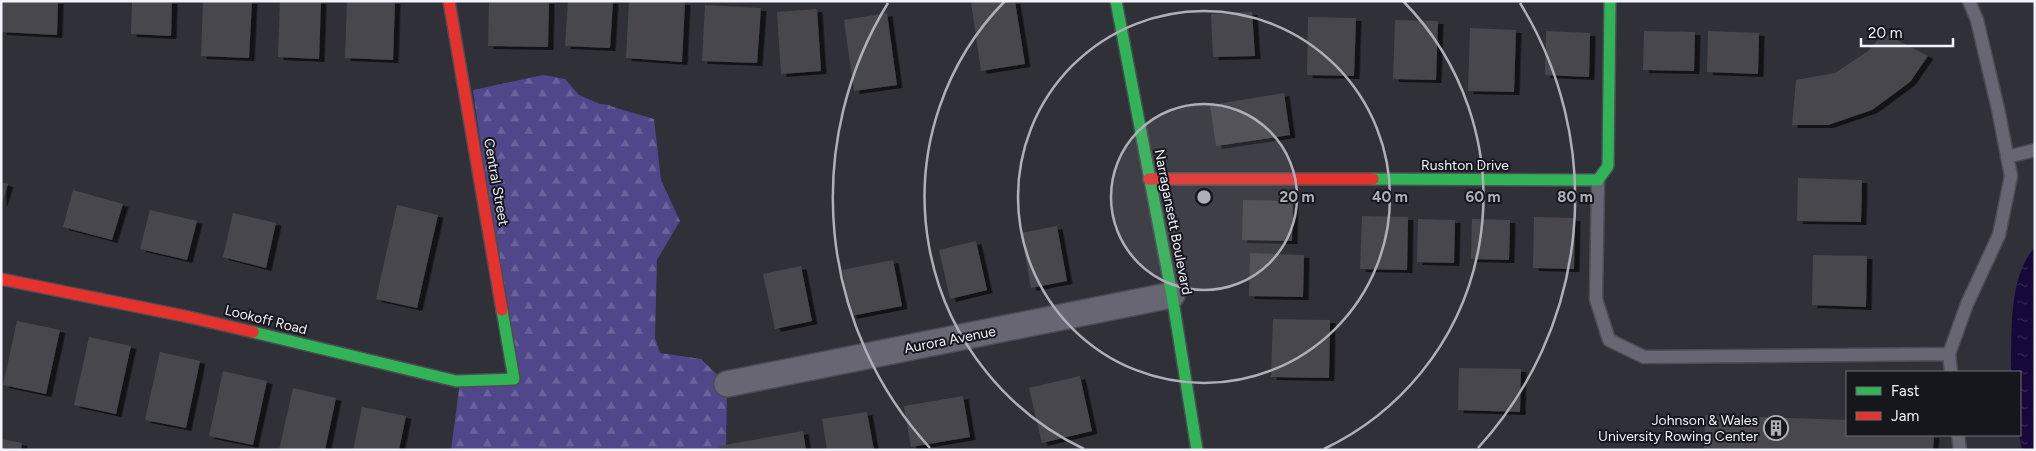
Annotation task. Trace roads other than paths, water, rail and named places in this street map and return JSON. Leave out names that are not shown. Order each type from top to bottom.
[{"type":"street","name":"Central Street","points":[[449,1],[513,369]]},
{"type":"street","name":"Narragansett Boulevard","points":[[1116,1],[1172,296],[1197,450]]},
{"type":"street","points":[[1598,180],[1608,166],[1610,1]]},
{"type":"street","name":"Rushton Drive","points":[[1149,179],[1598,180]]},
{"type":"street","name":"Lookoff Road","points":[[1,279],[189,317],[456,381],[514,379],[513,369]]},
{"type":"street","name":"Aurora Avenue","points":[[728,384],[1172,296]]},
{"type":"lane","points":[[1951,371],[1949,354],[1967,304],[1999,235],[2011,176],[1998,109],[1977,20],[1969,1]]},
{"type":"lane","points":[[2008,157],[2035,150]]},
{"type":"lane","points":[[1598,180],[1596,299],[1609,340],[1644,357],[1949,354]]},
{"type":"lane","points":[[1958,436],[1960,450]]},
{"type":"water","points":[[2035,247],[2035,450],[2022,450],[2019,436],[2021,436],[2021,371],[2011,371],[2013,306],[2020,274],[2026,259]]},
{"type":"place","name":"Johnson & Wales University Rowing Center","points":[[1776,428]]}]
